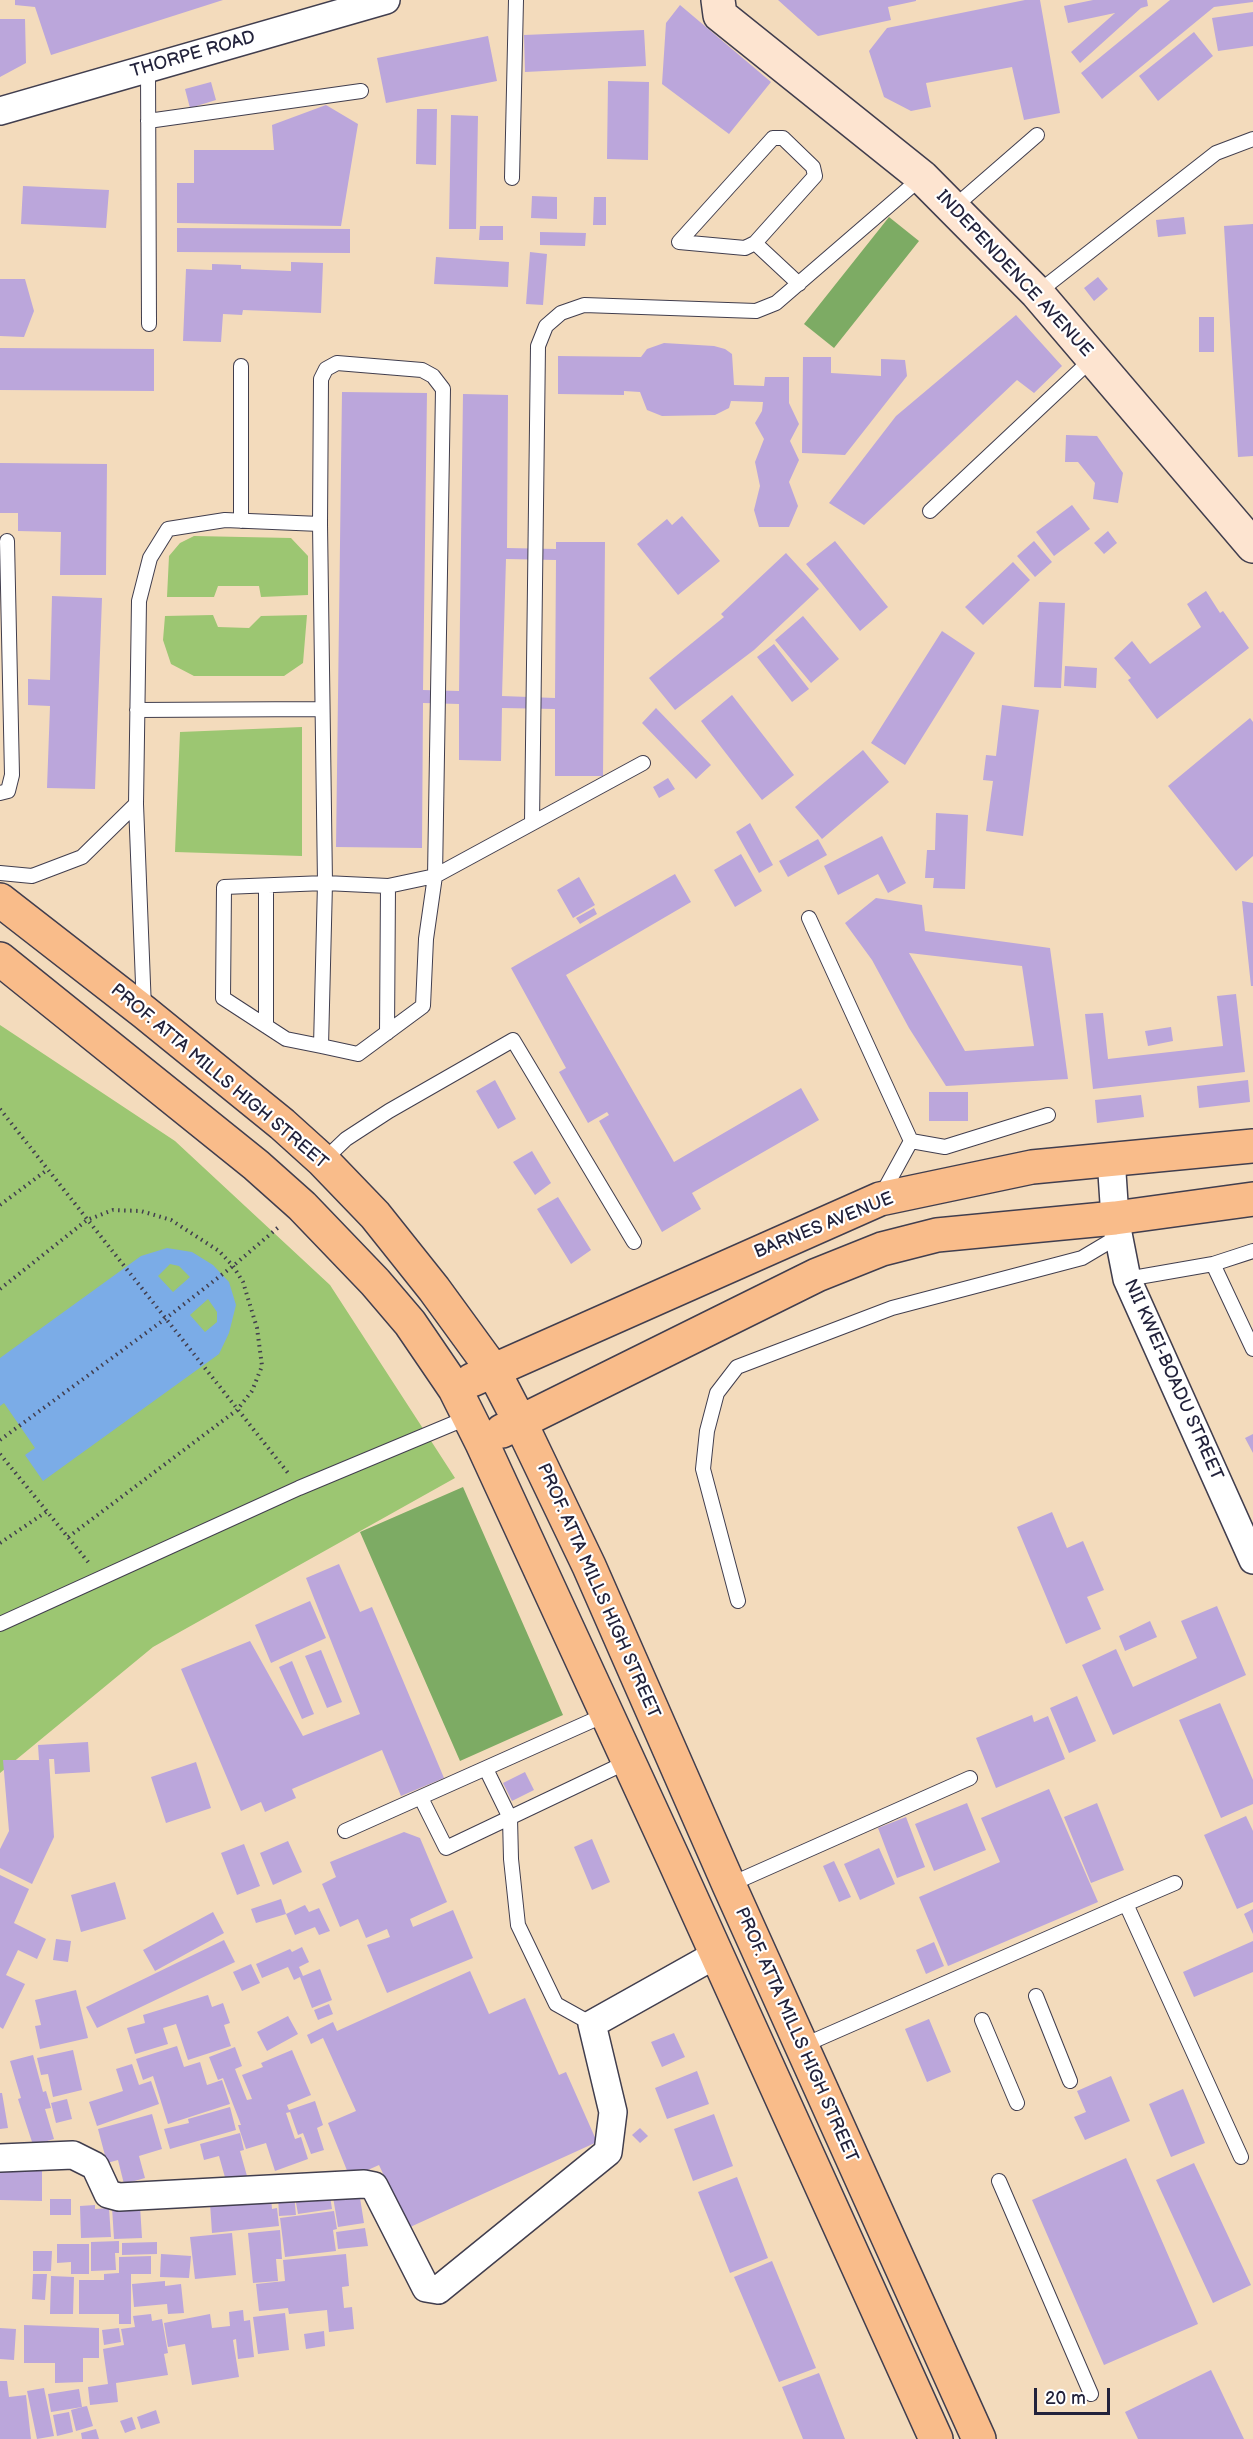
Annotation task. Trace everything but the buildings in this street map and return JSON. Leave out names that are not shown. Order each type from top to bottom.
[{"type":"main road","name":"INDEPENDENCE AVENUE","points":[[718,0],[720,15],[922,177],[1037,293],[1253,546]]},
{"type":"main road","points":[[738,0],[745,33]]},
{"type":"main road","name":"PROF. ATTA MILLS HIGH STREET","points":[[0,900],[144,1012],[282,1124],[323,1161],[375,1215],[434,1289],[493,1370],[589,1566],[729,1885],[979,2439]]},
{"type":"main road","name":"PROF. ATTA MILLS HIGH STREET","points":[[6,968],[256,1165],[302,1206],[375,1282],[410,1323],[469,1416],[717,1954],[936,2439]]},
{"type":"main road","name":"BARNES AVENUE","points":[[469,1416],[493,1370],[880,1199],[1032,1167],[1253,1146]]},
{"type":"main road","points":[[469,1416],[520,1422],[817,1275],[882,1250],[937,1235],[1117,1227],[1253,1199]]},
{"type":"street","name":"THORPE ROAD","points":[[0,111],[386,0]]},
{"type":"street","name":"NII KWEI-BOADU STREET","points":[[1111,1158],[1117,1227],[1128,1279],[1253,1560]]},
{"type":"street","points":[[0,2158],[73,2155],[95,2166],[108,2194],[119,2197],[364,2184],[374,2186],[426,2288],[438,2290],[608,2152],[613,2112],[592,2024],[717,1954]]},
{"type":"lane","points":[[512,178],[516,0]]},
{"type":"lane","points":[[148,68],[149,324]]},
{"type":"lane","points":[[148,121],[361,91]]},
{"type":"lane","points":[[953,208],[1037,135]]},
{"type":"lane","points":[[773,138],[783,138],[813,167],[814,176],[756,243],[745,248],[679,242],[773,138]]},
{"type":"lane","points":[[1037,293],[1216,153],[1253,139]]},
{"type":"lane","points":[[532,823],[538,346],[546,326],[561,313],[584,305],[756,311],[776,303],[922,177]]},
{"type":"lane","points":[[756,243],[799,284]]},
{"type":"lane","points":[[930,511],[1093,358]]},
{"type":"lane","points":[[321,1046],[325,883],[321,709],[321,379],[326,369],[337,363],[422,370],[433,376],[444,389],[435,876],[426,939],[423,1006],[358,1054],[286,1039],[223,998],[224,887],[325,883],[388,885],[435,876],[643,763]]},
{"type":"lane","points":[[241,366],[241,521]]},
{"type":"lane","points":[[144,1012],[136,804],[137,710],[139,601],[150,558],[168,529],[225,520],[320,524]]},
{"type":"lane","points":[[0,793],[8,791],[12,775],[7,541]]},
{"type":"lane","points":[[137,710],[321,709]]},
{"type":"lane","points":[[0,873],[32,876],[82,856],[136,804]]},
{"type":"lane","points":[[266,885],[266,1026]]},
{"type":"lane","points":[[387,1033],[388,885]]},
{"type":"lane","points":[[809,918],[911,1141]]},
{"type":"lane","points":[[323,1161],[346,1139],[372,1122],[513,1040],[634,1242]]},
{"type":"lane","points":[[911,1141],[945,1147],[1048,1115]]},
{"type":"lane","points":[[880,1199],[911,1141]]},
{"type":"lane","points":[[738,1601],[703,1469],[707,1431],[717,1393],[737,1367],[892,1308],[1082,1258],[1117,1227]]},
{"type":"lane","points":[[1128,1279],[1214,1264],[1253,1251]]},
{"type":"lane","points":[[1214,1264],[1253,1349]]},
{"type":"lane","points":[[0,1624],[299,1488],[469,1416]]},
{"type":"lane","points":[[345,1832],[607,1714]]},
{"type":"lane","points":[[421,1798],[446,1848],[628,1761]]},
{"type":"lane","points":[[486,1769],[510,1818],[511,1859],[518,1925],[556,2004],[592,2024]]},
{"type":"lane","points":[[729,1885],[970,1778]]},
{"type":"lane","points":[[801,2046],[1175,1883]]},
{"type":"lane","points":[[1126,1904],[1240,2157]]},
{"type":"lane","points":[[1036,1996],[1070,2081]]},
{"type":"lane","points":[[982,2020],[1017,2103]]},
{"type":"lane","points":[[999,2181],[1091,2394]]},
{"type":"path","points":[[0,1109],[299,1488]]},
{"type":"path","points":[[0,1205],[47,1170]]},
{"type":"path","points":[[0,1440],[165,1319],[233,1266],[302,1206]]},
{"type":"path","points":[[0,1288],[87,1220],[113,1210],[141,1211],[171,1220],[219,1251],[233,1266],[243,1282],[257,1328],[262,1366],[252,1391],[237,1410],[67,1538]]},
{"type":"path","points":[[0,1454],[67,1538],[102,1576]]},
{"type":"path","points":[[0,1543],[46,1512]]},
{"type":"green space","points":[[889,217],[919,241],[834,348],[804,324]]},
{"type":"green space","points":[[194,536],[291,538],[308,556],[308,595],[261,597],[259,586],[218,586],[214,597],[167,597],[169,556],[180,543]]},
{"type":"green space","points":[[213,615],[218,627],[249,628],[261,616],[307,615],[303,663],[284,676],[194,676],[171,664],[163,640],[165,616]]},
{"type":"green space","points":[[302,727],[302,856],[175,852],[180,732]]},
{"type":"green space","points":[[0,1025],[175,1141],[330,1285],[455,1478],[153,1647],[0,1773]]},
{"type":"green space","points":[[463,1487],[563,1715],[460,1761],[360,1532]]},
{"type":"water","points":[[167,1248],[192,1252],[213,1265],[229,1282],[236,1305],[229,1333],[219,1354],[43,1481],[25,1455],[35,1448],[4,1403],[0,1406],[0,1358],[141,1256]],"holes":[[[170,1264],[179,1266],[190,1277],[173,1292],[158,1276]],[[208,1299],[217,1312],[217,1322],[205,1332],[190,1315]]]}]
